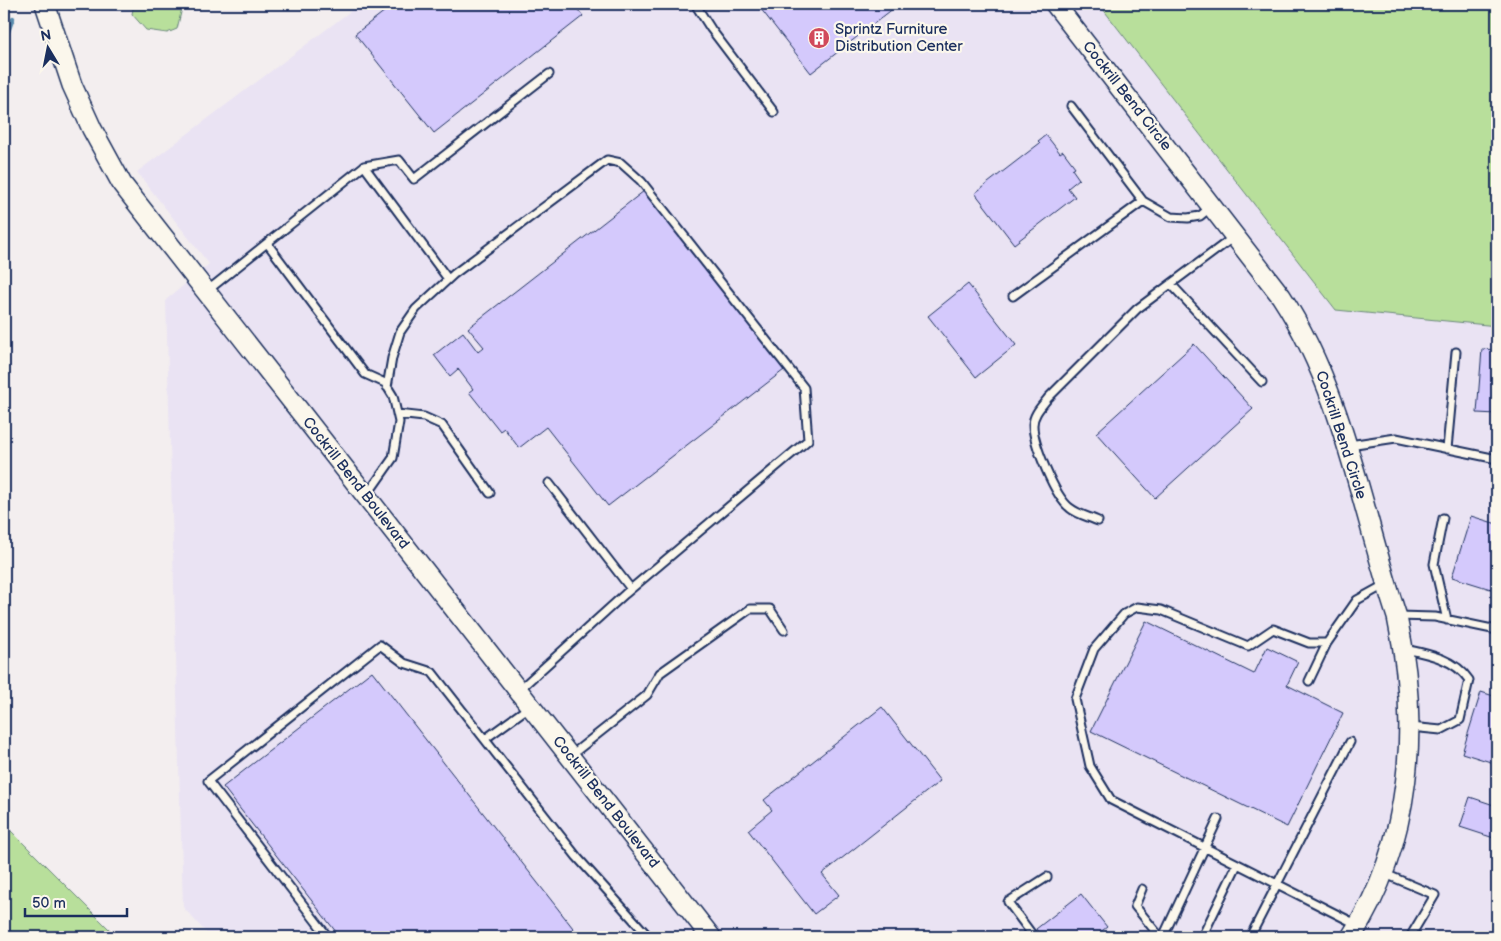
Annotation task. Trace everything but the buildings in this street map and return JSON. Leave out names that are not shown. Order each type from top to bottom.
[{"type":"street","name":"Cockrill Bend Boulevard","points":[[45,4],[72,85],[92,129],[122,184],[711,937]]},
{"type":"street","name":"Cockrill Bend Circle","points":[[1055,4],[1281,296],[1306,337],[1325,379],[1397,616],[1408,682],[1410,727],[1403,800],[1382,872],[1355,931]]},
{"type":"lane","points":[[695,4],[711,29],[774,112]]},
{"type":"lane","points":[[206,292],[364,166],[399,160],[414,179],[549,74]]},
{"type":"lane","points":[[1071,106],[1143,201],[1171,217],[1188,218],[1200,216],[1212,206]]},
{"type":"lane","points":[[388,387],[392,358],[400,332],[416,308],[448,279],[607,160],[621,163],[641,181],[804,388],[808,440],[631,589],[518,690]]},
{"type":"lane","points":[[364,166],[448,279]]},
{"type":"lane","points":[[1013,296],[1143,201]]},
{"type":"lane","points":[[1098,521],[1069,508],[1054,486],[1035,437],[1033,423],[1036,413],[1048,398],[1137,309],[1235,236]]},
{"type":"lane","points":[[267,243],[365,374],[385,383],[393,396],[399,422],[393,458],[366,496]]},
{"type":"lane","points":[[1171,284],[1262,382]]},
{"type":"lane","points":[[1447,449],[1456,352]]},
{"type":"lane","points":[[397,414],[424,417],[442,425],[490,493]]},
{"type":"lane","points":[[1346,446],[1396,438],[1497,459]]},
{"type":"lane","points":[[549,483],[631,589]]},
{"type":"lane","points":[[1443,518],[1434,564],[1447,620]]},
{"type":"lane","points":[[1309,682],[1327,643],[1357,600],[1387,583]]},
{"type":"lane","points":[[1327,643],[1309,643],[1273,629],[1248,646],[1162,610],[1137,607],[1124,614],[1094,649],[1075,699],[1090,766],[1111,800],[1278,885],[1355,931]]},
{"type":"lane","points":[[570,756],[647,695],[660,673],[750,609],[770,609],[784,630]]},
{"type":"lane","points":[[1397,616],[1447,620],[1497,630]]},
{"type":"lane","points":[[328,937],[208,781],[380,645],[404,664],[432,672],[578,857],[649,937]]},
{"type":"lane","points":[[1404,649],[1425,653],[1457,665],[1469,680],[1460,720],[1441,730],[1410,727]]},
{"type":"lane","points":[[485,739],[531,706]]},
{"type":"lane","points":[[1250,937],[1350,742]]},
{"type":"lane","points":[[1142,889],[1135,906],[1162,937],[1218,820]]},
{"type":"lane","points":[[1202,937],[1237,865]]},
{"type":"lane","points":[[1382,872],[1435,895],[1410,937]]},
{"type":"lane","points":[[1034,937],[1008,902],[1047,877]]},
{"type":"shaded area","points":[[360,4],[1099,4],[1336,310],[1497,326],[1497,937],[210,937],[183,907],[166,300],[209,264],[137,172]]},
{"type":"green space","points":[[134,4],[183,4],[177,29],[167,33],[146,30],[132,14]]},
{"type":"green space","points":[[1099,4],[1497,4],[1497,326],[1336,310]]},
{"type":"green space","points":[[4,824],[117,937],[4,937]]},
{"type":"waterway","points":[[4,42],[13,18]]},
{"type":"place","name":"Sprintz Furniture Distribution Center","points":[[819,38]]}]
